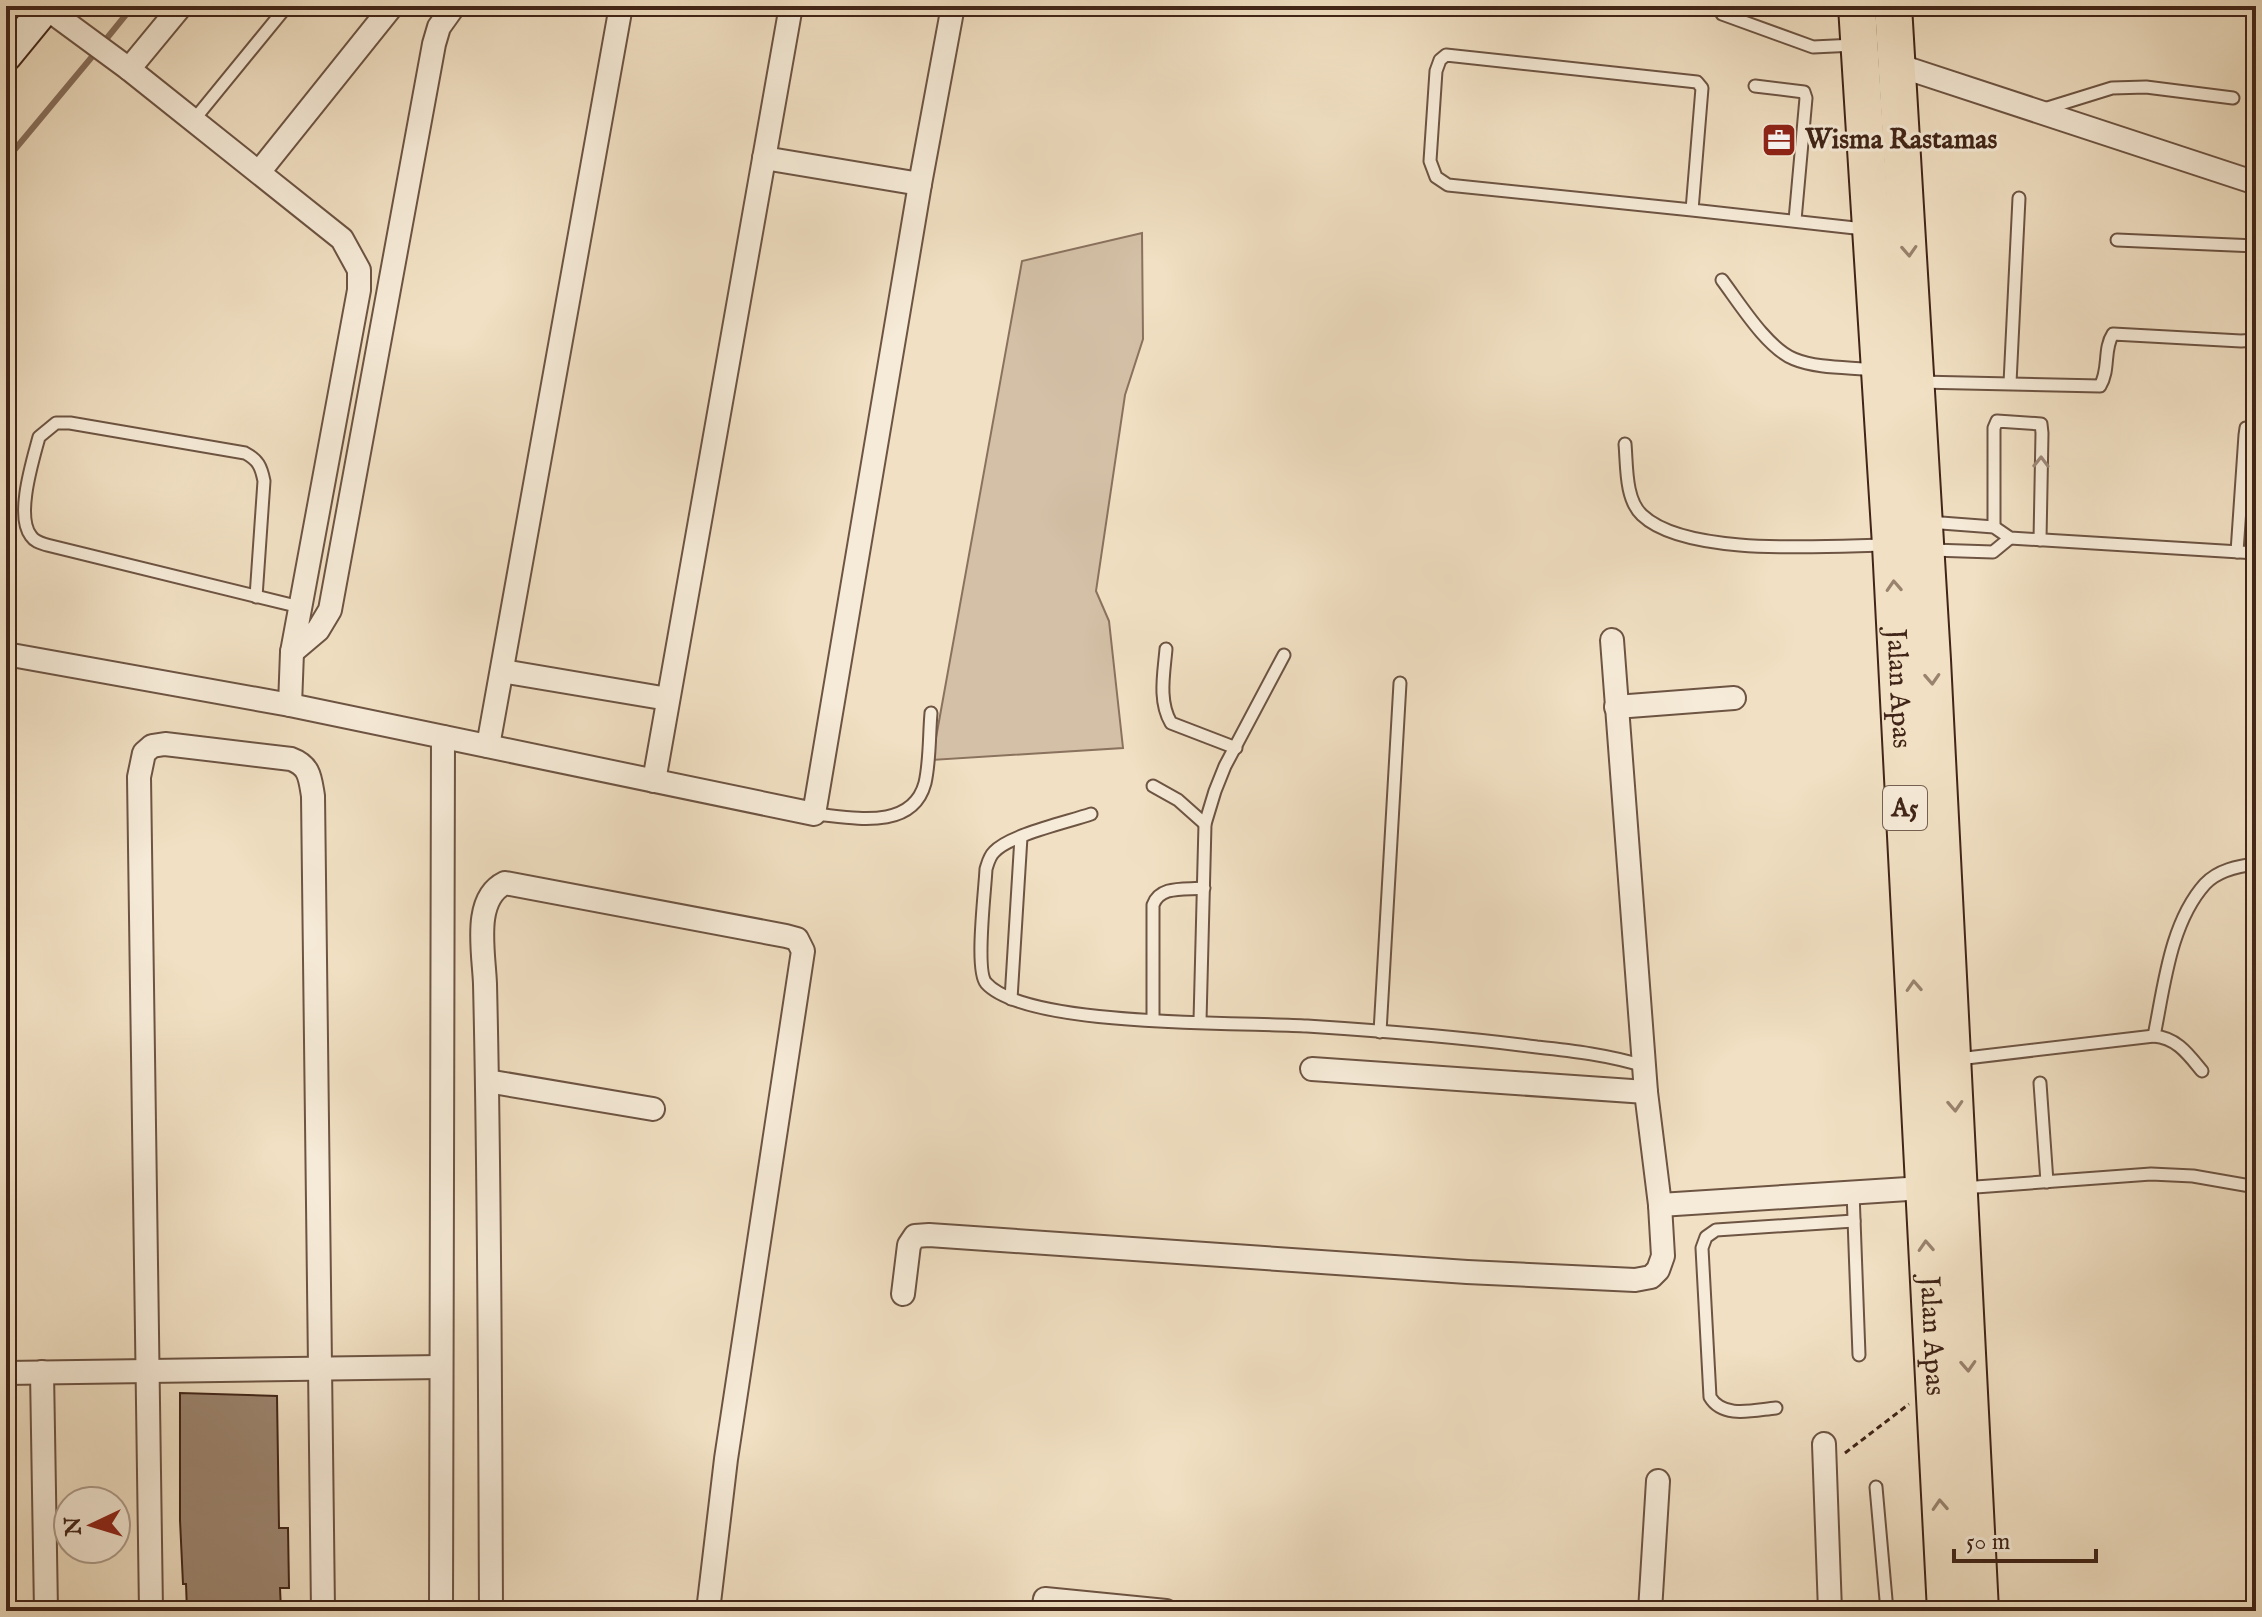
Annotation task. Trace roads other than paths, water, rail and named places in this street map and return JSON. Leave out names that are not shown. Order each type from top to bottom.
[{"type":"highway","name":"Jalan Apas","points":[[1857,6],[1881,370],[1937,794],[1980,1611]]},
{"type":"highway","name":"Jalan Apas","points":[[1893,6],[1917,382],[1902,540],[1908,881],[1946,1611]]},
{"type":"highway","points":[[1873,230],[1894,217],[1905,179]]},
{"type":"highway","points":[[1908,881],[1917,869],[1915,806],[1921,799],[1937,794]]},
{"type":"main road","points":[[6,56],[53,13]]},
{"type":"street","points":[[129,69],[181,6]]},
{"type":"street","points":[[259,172],[392,6]]},
{"type":"street","points":[[292,652],[318,630],[330,610],[434,44],[439,27],[454,6]]},
{"type":"street","points":[[488,746],[621,6]]},
{"type":"street","points":[[654,781],[791,6]]},
{"type":"street","points":[[6,654],[290,705],[814,814],[953,6]]},
{"type":"street","points":[[53,13],[129,69],[342,239],[359,270],[356,305],[292,652],[290,705]]},
{"type":"street","points":[[1897,65],[2249,178]]},
{"type":"street","points":[[764,158],[920,184]]},
{"type":"street","points":[[903,1294],[909,1245],[915,1236],[929,1235],[1467,1272],[1635,1280],[1651,1277],[1658,1270],[1663,1256],[1660,1205],[1646,1092],[1612,640]]},
{"type":"street","points":[[502,671],[668,699]]},
{"type":"street","points":[[1616,707],[1734,698]]},
{"type":"street","points":[[441,1611],[443,737]]},
{"type":"street","points":[[151,1611],[139,777],[144,753],[152,746],[165,744],[291,759],[300,762],[309,771],[313,796],[323,1611]]},
{"type":"street","points":[[491,1611],[484,914],[494,888],[505,883],[786,936],[797,939],[803,951],[726,1459],[708,1611]]},
{"type":"street","points":[[1312,1069],[1646,1092]]},
{"type":"street","points":[[487,1081],[653,1109]]},
{"type":"street","points":[[1660,1205],[1923,1188]]},
{"type":"street","points":[[6,1373],[441,1367]]},
{"type":"street","points":[[42,1372],[46,1611]]},
{"type":"street","points":[[1824,1453],[1830,1611]]},
{"type":"street","points":[[1650,1611],[1658,1481]]},
{"type":"street","points":[[1044,1605],[1153,1610]]},
{"type":"lane","points":[[193,121],[287,6]]},
{"type":"lane","points":[[1722,14],[1813,47],[1860,45]]},
{"type":"lane","points":[[1692,210],[1702,88],[1697,82],[1446,55],[1440,60],[1436,71],[1430,161],[1436,177],[1448,185],[1873,230]]},
{"type":"lane","points":[[1755,86],[1800,90],[1806,98],[1795,220]]},
{"type":"lane","points":[[2040,110],[2112,88],[2146,87],[2233,98]]},
{"type":"lane","points":[[2010,383],[2019,198]]},
{"type":"lane","points":[[2117,240],[2256,246]]},
{"type":"lane","points":[[1722,280],[1775,348],[1794,360],[1881,370]]},
{"type":"lane","points":[[1917,382],[2100,386],[2106,377],[2108,341],[2113,334],[2256,340]]},
{"type":"lane","points":[[1994,527],[1994,428],[1997,421],[2035,422],[2041,424],[2042,433],[2040,540]]},
{"type":"lane","points":[[256,597],[264,481],[262,467],[256,459],[245,453],[70,423],[56,423],[39,437],[25,509],[26,529],[33,540],[256,597],[300,607]]},
{"type":"lane","points":[[2237,552],[2246,428],[2256,427]]},
{"type":"lane","points":[[1625,444],[1633,501],[1642,515],[1662,528],[1698,539],[1740,545],[1846,545],[1994,527],[2010,538],[2256,553]]},
{"type":"lane","points":[[1902,540],[1993,552],[2010,538]]},
{"type":"lane","points":[[1166,649],[1163,690],[1166,714],[1171,723],[1236,748]]},
{"type":"lane","points":[[1200,1021],[1205,824],[1215,791],[1284,655]]},
{"type":"lane","points":[[1380,1032],[1400,683]]},
{"type":"lane","points":[[814,814],[877,819],[899,813],[909,806],[919,797],[925,782],[931,713]]},
{"type":"lane","points":[[1153,786],[1178,800],[1205,824]]},
{"type":"lane","points":[[1091,814],[1021,837],[996,849],[989,858],[980,971],[984,980],[1011,999],[1058,1011],[1111,1019],[1200,1021],[1490,1040],[1598,1053],[1644,1066]]},
{"type":"lane","points":[[1011,999],[1021,837]]},
{"type":"lane","points":[[2154,1036],[2179,929],[2191,905],[2206,883],[2226,870],[2256,864]]},
{"type":"lane","points":[[1153,1020],[1153,905],[1156,895],[1163,891],[1204,888]]},
{"type":"lane","points":[[1953,1060],[2154,1036],[2168,1037],[2177,1043],[2202,1071]]},
{"type":"lane","points":[[2040,1083],[2047,1182]]},
{"type":"lane","points":[[1959,1188],[2151,1174],[2193,1176],[2256,1187]]},
{"type":"lane","points":[[1853,1192],[1859,1355]]},
{"type":"lane","points":[[1776,1408],[1727,1412],[1715,1405],[1710,1397],[1702,1248],[1706,1237],[1716,1230],[1854,1221]]},
{"type":"lane","points":[[1876,1487],[1887,1611]]},
{"type":"waterway","points":[[103,43],[133,6]]},
{"type":"waterway","points":[[6,160],[96,52]]},
{"type":"place","name":"Wisma Rastamas","points":[[1779,140]]}]
